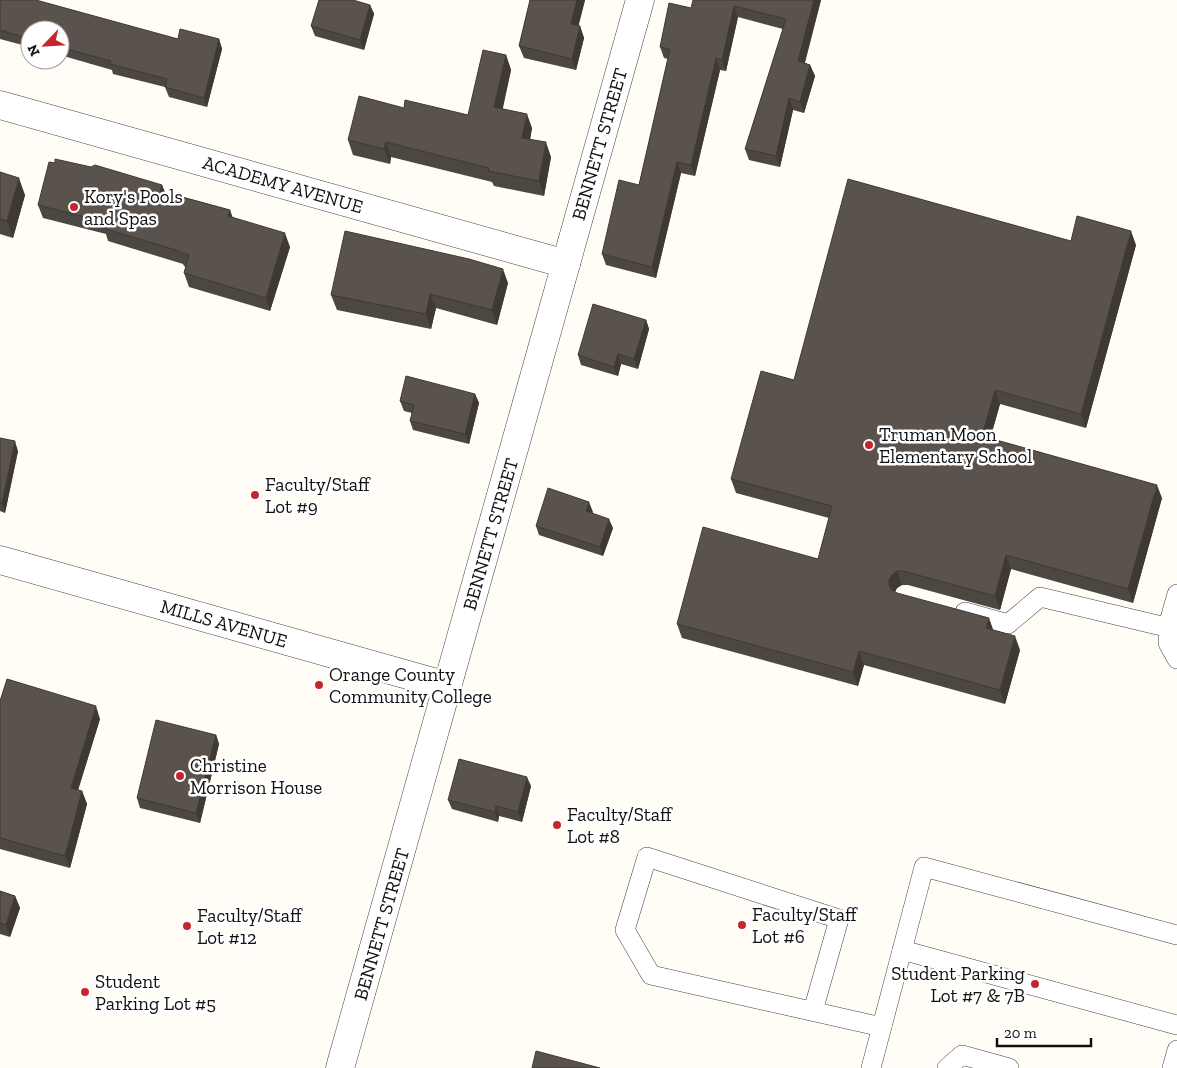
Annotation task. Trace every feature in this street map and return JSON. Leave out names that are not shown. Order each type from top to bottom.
[{"type":"street","name":"BENNETT STREET","points":[[340,1068],[640,0]]},
{"type":"street","name":"ACADEMY AVENUE","points":[[0,105],[566,264]]},
{"type":"street","name":"MILLS AVENUE","points":[[0,560],[448,686]]},
{"type":"lane","points":[[1177,594],[1170,619],[1168,643],[1177,658]]},
{"type":"lane","points":[[952,609],[1008,624],[1040,598],[1170,628]]},
{"type":"lane","points":[[813,1011],[839,919],[647,857],[625,930],[651,975],[882,1027]]},
{"type":"lane","points":[[871,1068],[924,867],[1177,935]]},
{"type":"lane","points":[[902,950],[1177,1024]]},
{"type":"lane","points":[[1172,1068],[1177,1050]]},
{"type":"lane","points":[[947,1068],[962,1055],[1009,1068]]},
{"type":"building","points":[[0,0],[36,0],[178,39],[180,29],[219,39],[204,98],[165,87],[167,79],[110,64],[111,61],[70,50],[70,20],[20,20],[20,36],[0,30]]},
{"type":"building","points":[[319,0],[353,0],[370,5],[360,40],[311,26]]},
{"type":"building","points":[[530,0],[577,0],[571,24],[580,26],[572,59],[519,46]]},
{"type":"building","points":[[693,0],[814,0],[798,61],[810,65],[800,102],[789,98],[776,156],[745,149],[786,19],[734,6],[722,60],[716,58],[691,165],[677,162],[652,267],[602,254],[619,180],[639,185],[670,49],[660,47],[669,3],[691,8]]},
{"type":"building","points":[[483,50],[506,55],[494,107],[527,114],[522,138],[546,142],[539,181],[488,171],[489,168],[386,142],[384,149],[348,140],[359,96],[404,108],[405,100],[468,115]]},
{"type":"building","points":[[55,159],[91,167],[95,165],[162,185],[160,191],[230,210],[228,216],[285,233],[266,298],[184,273],[189,255],[103,228],[105,222],[38,205],[49,162],[55,163]]},
{"type":"building","points":[[0,172],[19,178],[7,221],[0,219]]},
{"type":"building","name":"Truman Moon Elementary School","points":[[848,179],[1071,241],[1077,216],[1131,231],[1081,414],[995,390],[982,436],[1157,485],[1128,589],[1006,555],[995,596],[903,571],[897,571],[889,580],[892,590],[897,593],[989,618],[986,628],[1015,636],[1000,690],[859,651],[853,672],[677,624],[703,527],[818,559],[832,506],[731,479],[761,371],[794,380]]},
{"type":"building","points":[[345,231],[469,259],[503,269],[492,310],[430,294],[426,314],[331,295]]},
{"type":"building","points":[[593,304],[646,320],[634,359],[618,354],[614,367],[578,355]]},
{"type":"building","points":[[406,376],[475,394],[465,434],[410,421],[414,405],[400,401]]},
{"type":"building","points":[[0,438],[15,441],[2,503],[0,503]]},
{"type":"building","points":[[548,488],[589,502],[586,511],[609,519],[600,547],[536,526]]},
{"type":"building","points":[[7,679],[96,706],[71,788],[82,791],[65,856],[0,838],[0,701]]},
{"type":"building","name":"Christine Morrison House","points":[[156,720],[216,735],[196,813],[137,798]]},
{"type":"building","points":[[459,759],[527,777],[518,812],[496,806],[495,812],[448,800]]},
{"type":"building","points":[[0,891],[15,896],[6,925],[0,923]]},
{"type":"building","points":[[536,1051],[600,1068],[532,1068]]},
{"type":"place","name":"Kory's Pools and Spas","points":[[74,207]]},
{"type":"place","name":"Truman Moon Elementary School","points":[[869,445]]},
{"type":"place","name":"Faculty/Staff Lot #9","points":[[255,495]]},
{"type":"place","name":"Orange County Community College","points":[[319,685]]},
{"type":"place","name":"Christine Morrison House","points":[[180,776]]},
{"type":"place","name":"Faculty/Staff Lot #8","points":[[557,825]]},
{"type":"place","name":"Faculty/Staff Lot #6","points":[[742,925]]},
{"type":"place","name":"Faculty/Staff Lot #12","points":[[187,926]]},
{"type":"place","name":"Student Parking Lot #7 & 7B","points":[[1035,984]]},
{"type":"place","name":"Student Parking Lot #5","points":[[85,992]]}]
